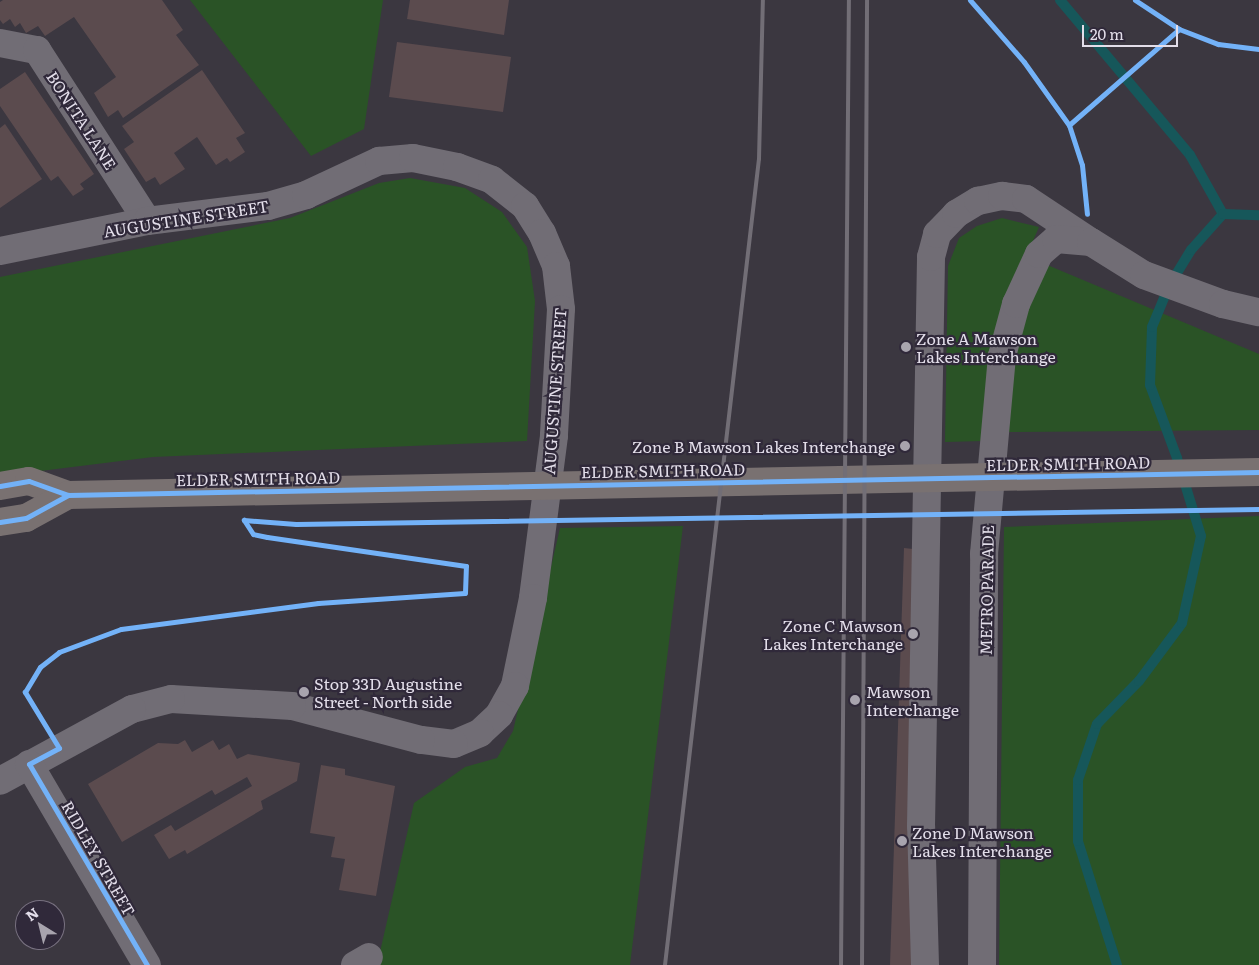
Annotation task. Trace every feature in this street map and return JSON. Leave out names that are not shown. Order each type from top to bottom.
[{"type":"main road","name":"ELDER SMITH ROAD","points":[[0,486],[29,481],[68,495],[1259,472]]},
{"type":"main road","name":"ELDER SMITH ROAD","points":[[0,522],[26,518],[68,495]]},
{"type":"street","name":"BONITA LANE","points":[[0,43],[36,50],[147,221]]},
{"type":"street","name":"AUGUSTINE STREET","points":[[0,250],[147,221],[268,206],[306,195],[379,161],[413,158],[457,167],[492,180],[525,206],[542,233],[556,266],[561,309],[554,436],[539,560],[517,676],[499,715],[480,733],[454,744],[421,740],[292,706],[171,700],[132,709],[0,781]]},
{"type":"street","points":[[925,965],[921,826],[931,257],[937,234],[956,214],[978,201],[1002,196],[1026,198],[1091,242]]},
{"type":"street","name":"METRO PARADE","points":[[982,965],[984,554],[1002,356],[1016,304],[1039,254],[1056,239],[1091,242],[1144,275],[1223,304],[1259,312]]},
{"type":"street","name":"RIDLEY STREET","points":[[29,764],[147,965]]},
{"type":"green space","points":[[190,0],[383,0],[364,129],[311,156]]},
{"type":"green space","points":[[410,178],[465,188],[502,212],[527,247],[535,301],[527,441],[153,457],[0,476],[0,277],[290,218],[379,183]]},
{"type":"green space","points":[[1002,218],[1039,227],[1010,294],[983,441],[945,442],[948,266],[959,238],[977,226]]},
{"type":"green space","points":[[1045,264],[1259,354],[1259,430],[1005,432],[1014,339]]},
{"type":"green space","points":[[1259,516],[1259,965],[999,965],[1004,527]]},
{"type":"green space","points":[[683,526],[630,965],[377,965],[414,803],[465,767],[497,758],[513,731],[560,528]]},
{"type":"building","points":[[3,0],[162,0],[183,30],[176,35],[199,65],[123,118],[118,110],[108,117],[94,93],[116,77],[74,17],[45,36],[38,26],[26,33],[20,23],[15,27],[10,19],[3,24],[0,20],[0,2]]},
{"type":"building","points":[[410,0],[509,0],[504,35],[407,19]]},
{"type":"building","points":[[397,42],[511,57],[503,112],[389,97]]},
{"type":"building","points":[[202,70],[245,133],[236,138],[245,152],[230,162],[227,158],[216,165],[197,137],[174,153],[185,169],[160,185],[155,177],[146,182],[124,149],[134,142],[122,126]]},
{"type":"building","points":[[25,72],[94,174],[80,184],[84,189],[73,196],[58,176],[51,181],[0,106],[0,89]]},
{"type":"building","points":[[5,124],[42,179],[0,208],[0,128]]},
{"type":"building","name":"Mawson Interchange","points":[[904,548],[922,550],[911,965],[890,965]]},
{"type":"building","points":[[185,740],[192,752],[213,740],[219,750],[229,744],[237,759],[248,754],[300,763],[297,781],[261,801],[263,809],[187,854],[185,850],[169,859],[154,835],[171,825],[175,831],[252,786],[247,777],[215,795],[212,790],[122,842],[88,784],[158,743],[178,744]]},
{"type":"building","points":[[321,765],[345,769],[345,775],[395,786],[376,896],[339,890],[345,859],[331,857],[335,837],[310,833]]},
{"type":"waterway","points":[[1060,0],[1190,155],[1223,214]]},
{"type":"waterway","points":[[1117,965],[1078,841],[1078,780],[1097,724],[1139,681],[1182,623],[1201,536],[1177,458],[1150,385],[1152,327],[1169,286],[1191,250],[1223,214],[1259,215]]},
{"type":"railway","points":[[665,965],[759,159],[763,0]]},
{"type":"railway","points":[[841,965],[849,0]]},
{"type":"railway","points":[[862,965],[867,0]]},
{"type":"cycle path","points":[[970,0],[1024,62],[1069,125],[1082,165],[1087,214]]},
{"type":"cycle path","points":[[1135,0],[1179,29],[1218,44],[1259,49]]},
{"type":"cycle path","points":[[1069,125],[1179,29]]},
{"type":"cycle path","points":[[0,486],[29,481],[68,495],[1259,472]]},
{"type":"cycle path","points":[[0,522],[26,518],[68,495]]},
{"type":"cycle path","points":[[244,520],[296,524],[1259,509]]},
{"type":"cycle path","points":[[147,965],[29,764],[59,748],[25,692],[40,667],[59,652],[121,629],[318,603],[465,593],[466,566],[267,537],[253,534],[244,520]]},
{"type":"place","name":"Zone A Mawson Lakes Interchange","points":[[906,347]]},
{"type":"place","name":"Zone B Mawson Lakes Interchange","points":[[905,446]]},
{"type":"place","name":"Zone C Mawson Lakes Interchange","points":[[913,634]]},
{"type":"place","name":"Stop 33D Augustine Street - North side","points":[[304,692]]},
{"type":"place","name":"Mawson Interchange","points":[[855,700]]},
{"type":"place","name":"Zone D Mawson Lakes Interchange","points":[[902,841]]}]
